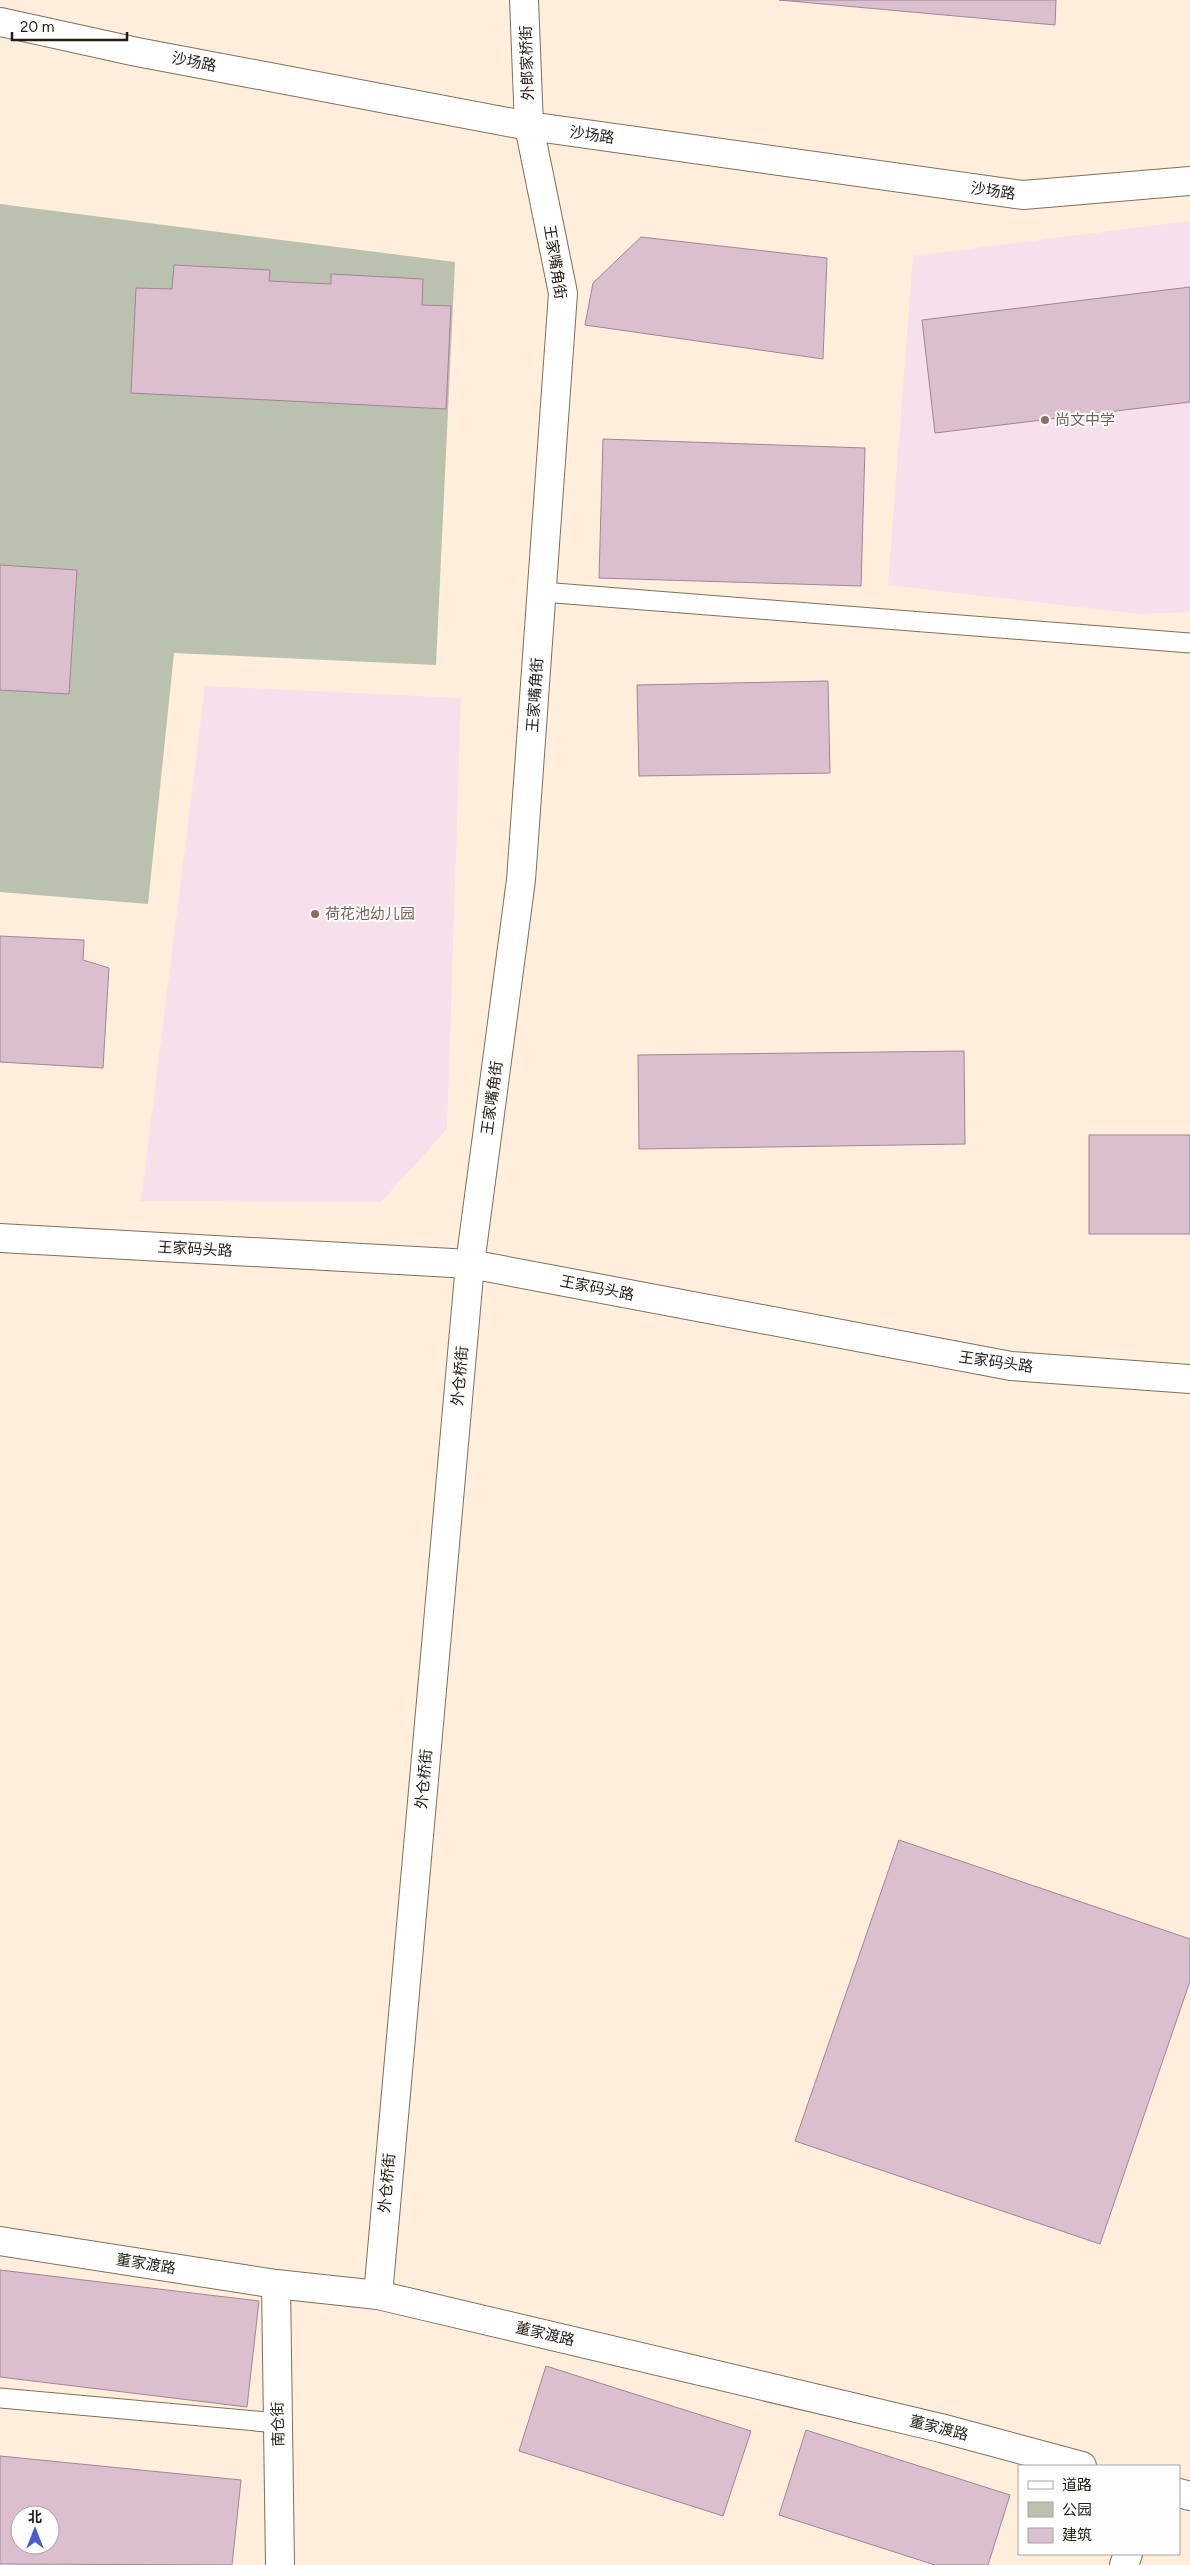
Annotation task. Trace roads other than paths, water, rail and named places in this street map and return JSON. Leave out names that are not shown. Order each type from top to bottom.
[{"type":"street","name":"外郎家桥街","points":[[524,0],[529,126]]},
{"type":"street","name":"沙场路","points":[[0,22],[137,52],[529,126],[1023,195],[1190,181]]},
{"type":"street","name":"王家嘴角街","points":[[470,1264],[521,880],[563,293],[529,126]]},
{"type":"street","name":"王家码头路","points":[[0,1238],[470,1264],[1011,1366],[1190,1378]]},
{"type":"street","name":"外仓桥街","points":[[378,2295],[470,1264]]},
{"type":"street","name":"董家渡路","points":[[0,2241],[276,2284],[378,2295],[941,2428],[1078,2465]]},
{"type":"street","name":"南仓街","points":[[276,2284],[280,2565]]},
{"type":"lane","points":[[542,592],[1190,643]]},
{"type":"lane","points":[[0,2398],[278,2423]]},
{"type":"place","name":"尚文中学","points":[[1045,420]]},
{"type":"place","name":"荷花池幼儿园","points":[[315,914]]}]
